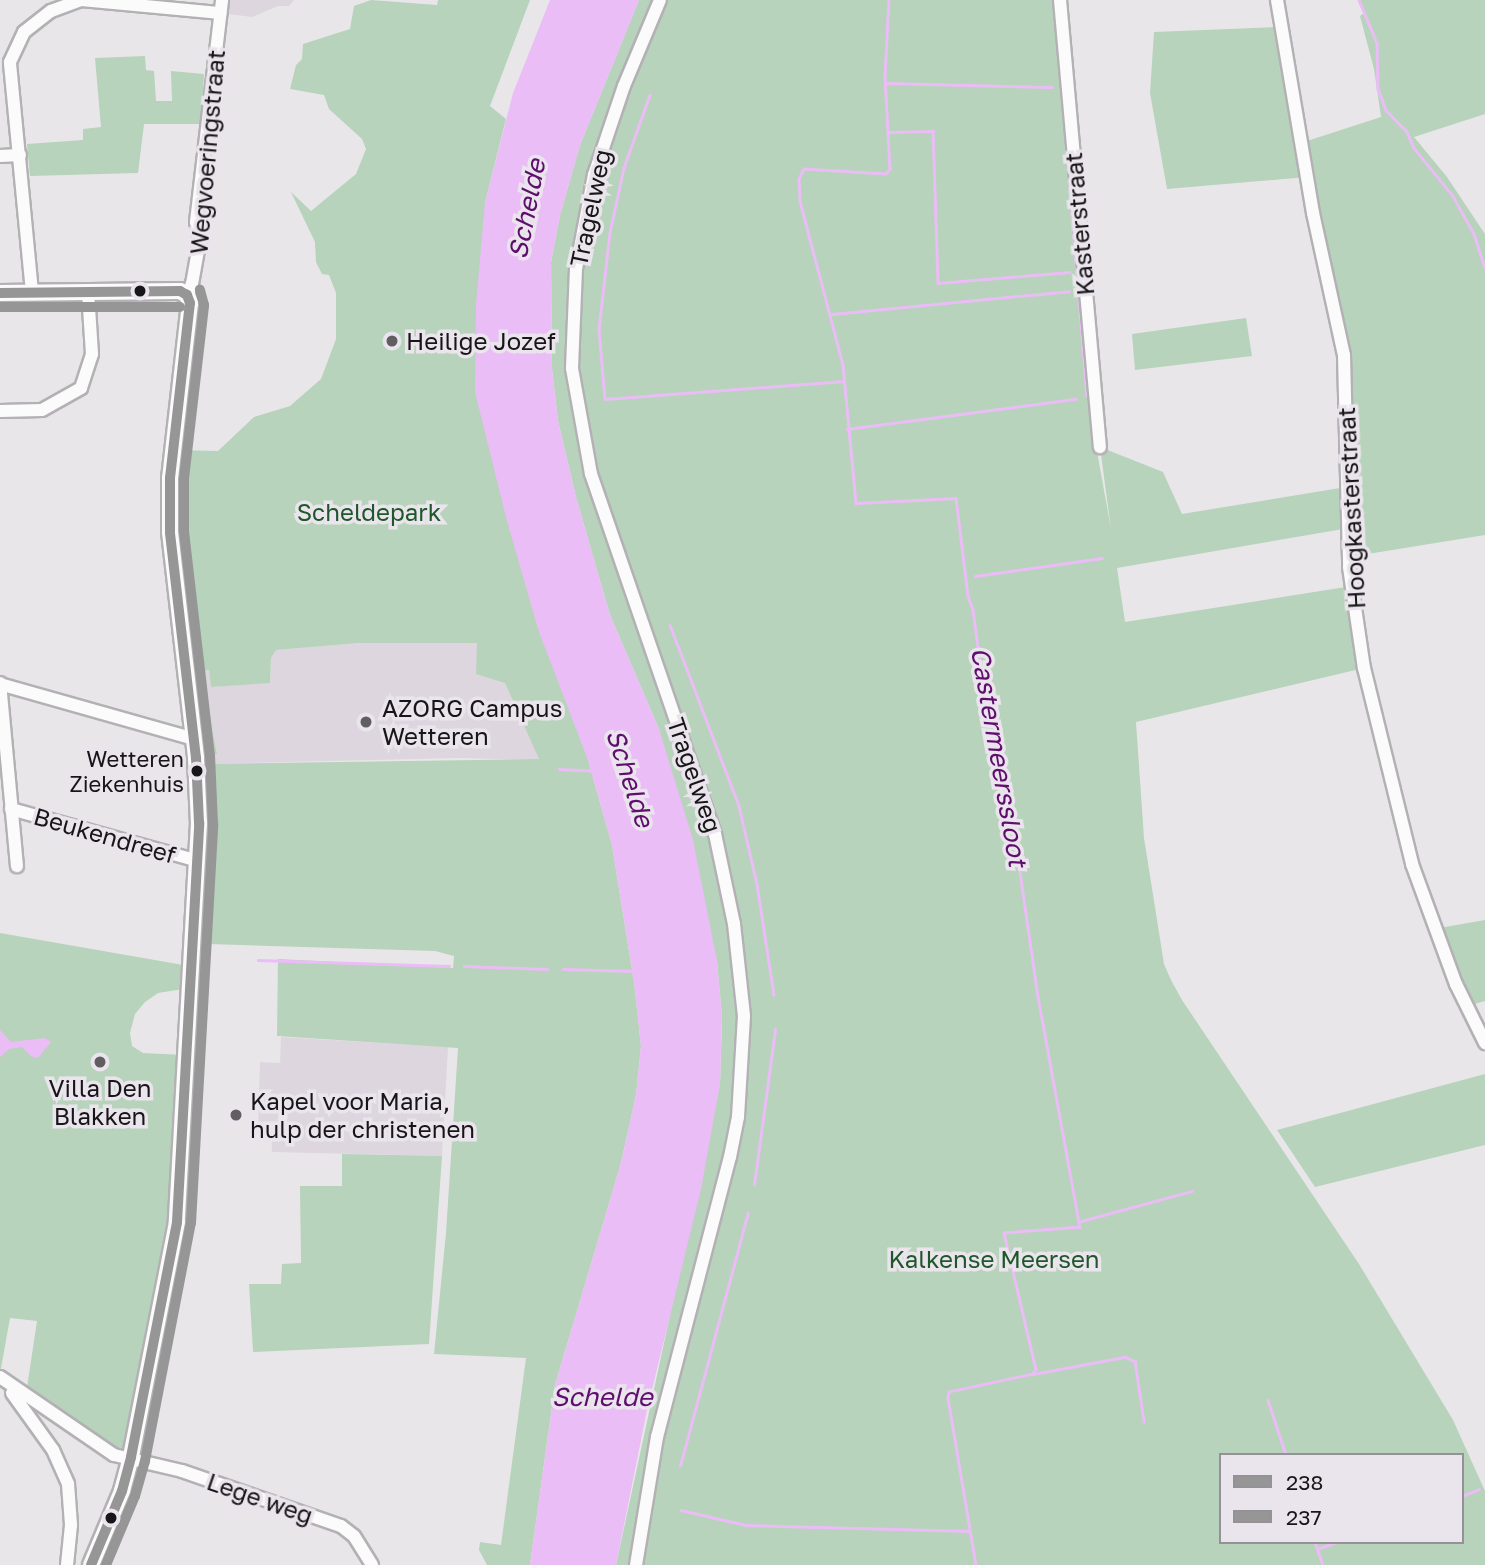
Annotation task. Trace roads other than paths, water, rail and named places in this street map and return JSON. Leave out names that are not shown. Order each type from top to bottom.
[{"type":"main road","points":[[0,293],[180,290],[187,295]]},
{"type":"main road","name":"Wegvoeringstraat","points":[[91,1565],[122,1491],[131,1457],[177,1222],[199,812],[194,739],[170,532],[170,478],[190,303],[187,295]]},
{"type":"street","points":[[32,292],[10,62],[24,32],[51,11],[82,0],[221,6]]},
{"type":"street","name":"Tragelweg","points":[[636,1565],[657,1437],[733,1144],[742,1072],[744,1016],[734,924],[715,834],[591,474],[572,368],[576,269],[594,175],[624,86],[660,0]]},
{"type":"street","name":"Kasterstraat","points":[[1060,0],[1100,447]]},
{"type":"street","name":"Hoogkasterstraat","points":[[1277,0],[1313,213],[1344,355],[1349,567],[1364,668],[1412,864],[1456,984],[1485,1043]]},
{"type":"street","name":"Wegvoeringstraat","points":[[187,295],[192,284],[200,239],[196,222],[221,6]]},
{"type":"street","points":[[0,156],[20,155]]},
{"type":"street","points":[[0,411],[42,410],[81,388],[92,354],[88,292]]},
{"type":"street","points":[[17,866],[0,684],[194,739]]},
{"type":"street","name":"Beukendreef","points":[[11,809],[198,861]]},
{"type":"street","points":[[0,1379],[22,1403],[53,1450],[68,1485],[71,1525],[67,1565]]},
{"type":"street","name":"Lege weg","points":[[0,1379],[114,1455],[131,1457],[240,1490],[341,1526],[354,1536],[372,1565]]},
{"type":"water","name":"Schelde","points":[[550,0],[639,0],[580,145],[560,215],[551,262],[552,369],[558,421],[576,497],[610,615],[659,729],[693,840],[717,961],[722,1017],[720,1084],[701,1189],[647,1410],[616,1565],[530,1565],[555,1385],[621,1163],[636,1095],[641,1046],[634,982],[612,845],[588,760],[539,632],[507,521],[475,392],[476,304],[485,203],[513,93]]},
{"type":"water","points":[[0,1030],[11,1042],[45,1038],[51,1042],[38,1058],[31,1056],[22,1047],[9,1049],[0,1057]]},
{"type":"waterway","name":"Castermeerssloot","points":[[889,0],[885,77],[890,169],[886,174],[804,169],[799,179],[800,201],[843,365],[856,503],[956,498],[968,596],[973,610],[981,670],[1003,754],[1037,991],[1080,1227],[1004,1233],[1036,1369],[1033,1374],[949,1392],[976,1565]]},
{"type":"waterway","points":[[1359,0],[1377,43],[1378,89],[1386,110],[1407,132],[1414,148],[1453,196],[1474,234],[1485,268]]},
{"type":"waterway","points":[[1070,39],[1071,50]]},
{"type":"waterway","points":[[1059,56],[1077,275]]},
{"type":"waterway","points":[[885,83],[1052,87]]},
{"type":"waterway","points":[[650,95],[624,168],[610,233],[599,329],[605,399],[844,381]]},
{"type":"waterway","points":[[889,132],[933,131],[938,283],[1070,272]]},
{"type":"waterway","points":[[1078,285],[1087,396]]},
{"type":"waterway","points":[[832,314],[1069,291]]},
{"type":"waterway","points":[[847,429],[1076,399]]},
{"type":"waterway","points":[[975,576],[1102,558]]},
{"type":"waterway","points":[[670,625],[739,806],[757,884],[774,995]]},
{"type":"waterway","points":[[559,769],[594,771]]},
{"type":"waterway","points":[[258,960],[449,966]]},
{"type":"waterway","points":[[464,966],[547,969]]},
{"type":"waterway","points":[[563,969],[633,971]]},
{"type":"waterway","points":[[754,1185],[775,1029]]},
{"type":"waterway","points":[[1081,1221],[1192,1191]]},
{"type":"waterway","points":[[680,1466],[748,1213]]},
{"type":"waterway","points":[[1033,1374],[1125,1357],[1135,1361],[1144,1421]]},
{"type":"waterway","points":[[1268,1400],[1285,1453]]},
{"type":"waterway","points":[[1464,1495],[1479,1489]]},
{"type":"waterway","points":[[681,1510],[746,1525],[970,1531]]},
{"type":"waterway","points":[[1316,1544],[1323,1565]]},
{"type":"waterway","points":[[1317,1549],[1331,1544]]},
{"type":"place","name":"Heilige Jozef","points":[[392,341]]},
{"type":"place","name":"AZORG Campus Wetteren","points":[[366,722]]},
{"type":"place","name":"Wetteren Ziekenhuis","points":[[197,771]]},
{"type":"place","name":"Villa Den Blakken","points":[[100,1062]]},
{"type":"place","name":"Kapel voor Maria, hulp der christenen","points":[[236,1115]]},
{"type":"park label","name":"Scheldepark","points":[[369,512]]},
{"type":"park label","name":"Kalkense Meersen","points":[[994,1259]]}]
